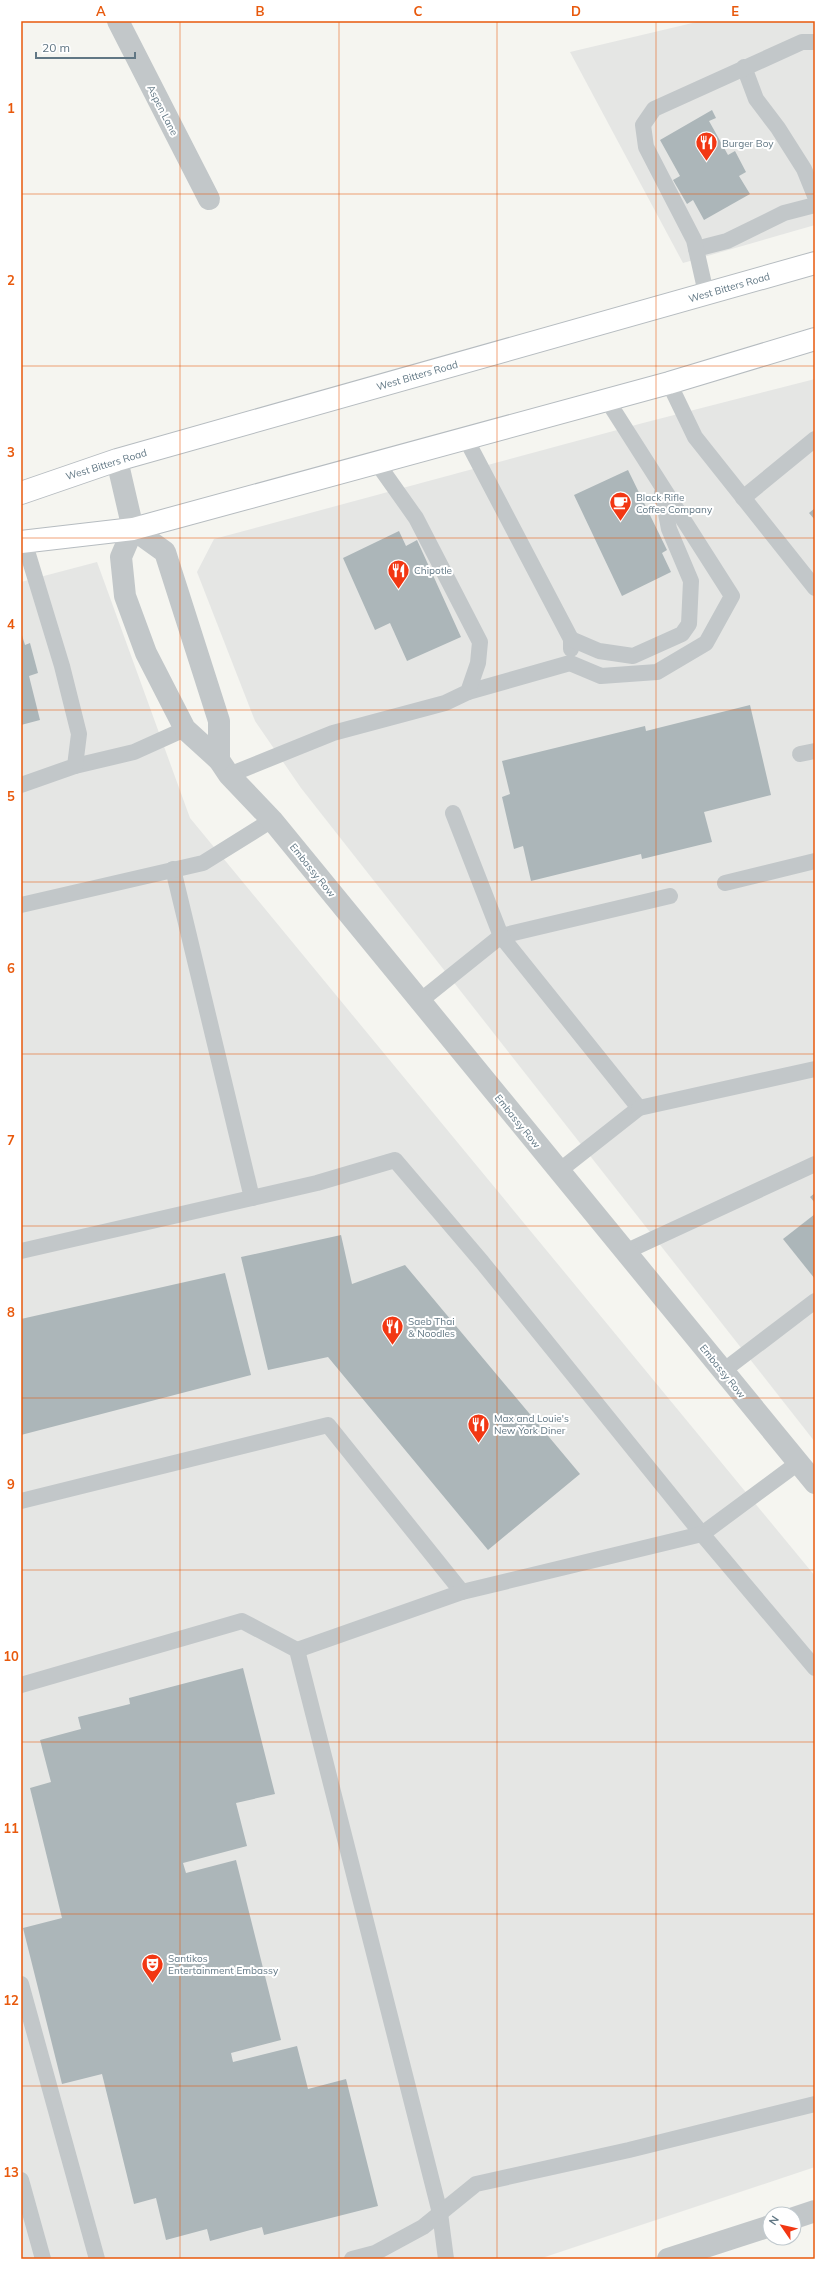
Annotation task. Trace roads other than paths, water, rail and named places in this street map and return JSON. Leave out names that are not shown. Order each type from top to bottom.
[{"type":"main road","name":"West Bitters Road","points":[[21,493],[117,460],[815,263]]},
{"type":"main road","points":[[22,541],[133,529],[669,383],[815,339]]},
{"type":"street","name":"Aspen Lane","points":[[118,21],[209,199]]},
{"type":"street","points":[[117,460],[133,529],[165,552],[219,721],[224,767]]},
{"type":"street","name":"Embassy Row","points":[[133,529],[121,557],[126,596],[146,653],[185,729],[224,767],[272,820],[815,1483]]},
{"type":"street","points":[[802,2215],[815,2211]]},
{"type":"street","points":[[668,2259],[762,2229]]},
{"type":"lane","points":[[706,293],[694,240],[646,147],[643,125],[654,109],[802,42],[815,42]]},
{"type":"lane","points":[[744,67],[756,99],[778,128],[804,169],[815,196]]},
{"type":"lane","points":[[696,249],[727,240],[784,213],[815,205]]},
{"type":"lane","points":[[669,383],[695,437],[815,588]]},
{"type":"lane","points":[[224,767],[333,733],[445,703],[468,692],[570,663],[601,676],[657,672],[706,643],[732,596],[607,400]]},
{"type":"lane","points":[[466,438],[571,639],[570,663]]},
{"type":"lane","points":[[743,498],[815,439]]},
{"type":"lane","points":[[377,463],[416,518],[480,642],[478,663],[468,692]]},
{"type":"lane","points":[[571,639],[599,651],[633,656],[682,634],[689,624],[691,581],[669,529],[660,484]]},
{"type":"lane","points":[[22,541],[62,666],[79,734],[75,766]]},
{"type":"lane","points":[[21,785],[75,766],[134,752],[185,729]]},
{"type":"lane","points":[[453,813],[501,936],[639,1108]]},
{"type":"lane","points":[[21,905],[203,863],[272,820]]},
{"type":"lane","points":[[725,883],[815,861]]},
{"type":"lane","points":[[173,869],[252,1198]]},
{"type":"lane","points":[[420,1001],[501,936],[670,896]]},
{"type":"lane","points":[[559,1171],[639,1108],[815,1069]]},
{"type":"lane","points":[[21,1251],[317,1183],[395,1160],[482,1262],[702,1534],[815,1668]]},
{"type":"lane","points":[[625,1252],[815,1164]]},
{"type":"lane","points":[[723,1371],[815,1301]]},
{"type":"lane","points":[[21,1501],[328,1424],[462,1592]]},
{"type":"lane","points":[[21,1685],[242,1621],[297,1650],[462,1592],[702,1534],[798,1463]]},
{"type":"lane","points":[[297,1650],[440,2213],[446,2259]]},
{"type":"lane","points":[[21,1984],[97,2259]]},
{"type":"lane","points":[[352,2259],[375,2253],[423,2227],[476,2184],[629,2150],[815,2104]]},
{"type":"lane","points":[[21,2180],[42,2259]]},
{"type":"place","name":"Burger Boy","points":[[707,162]]},
{"type":"place","name":"Black Rifle Coffee Company","points":[[621,522]]},
{"type":"place","name":"Chipotle","points":[[399,590]]},
{"type":"place","name":"Saeb Thai & Noodles","points":[[392,1346]]},
{"type":"place","name":"Max and Louie's New York Diner","points":[[478,1444]]},
{"type":"place","name":"Santikos Entertainment Embassy","points":[[152,1984]]}]
